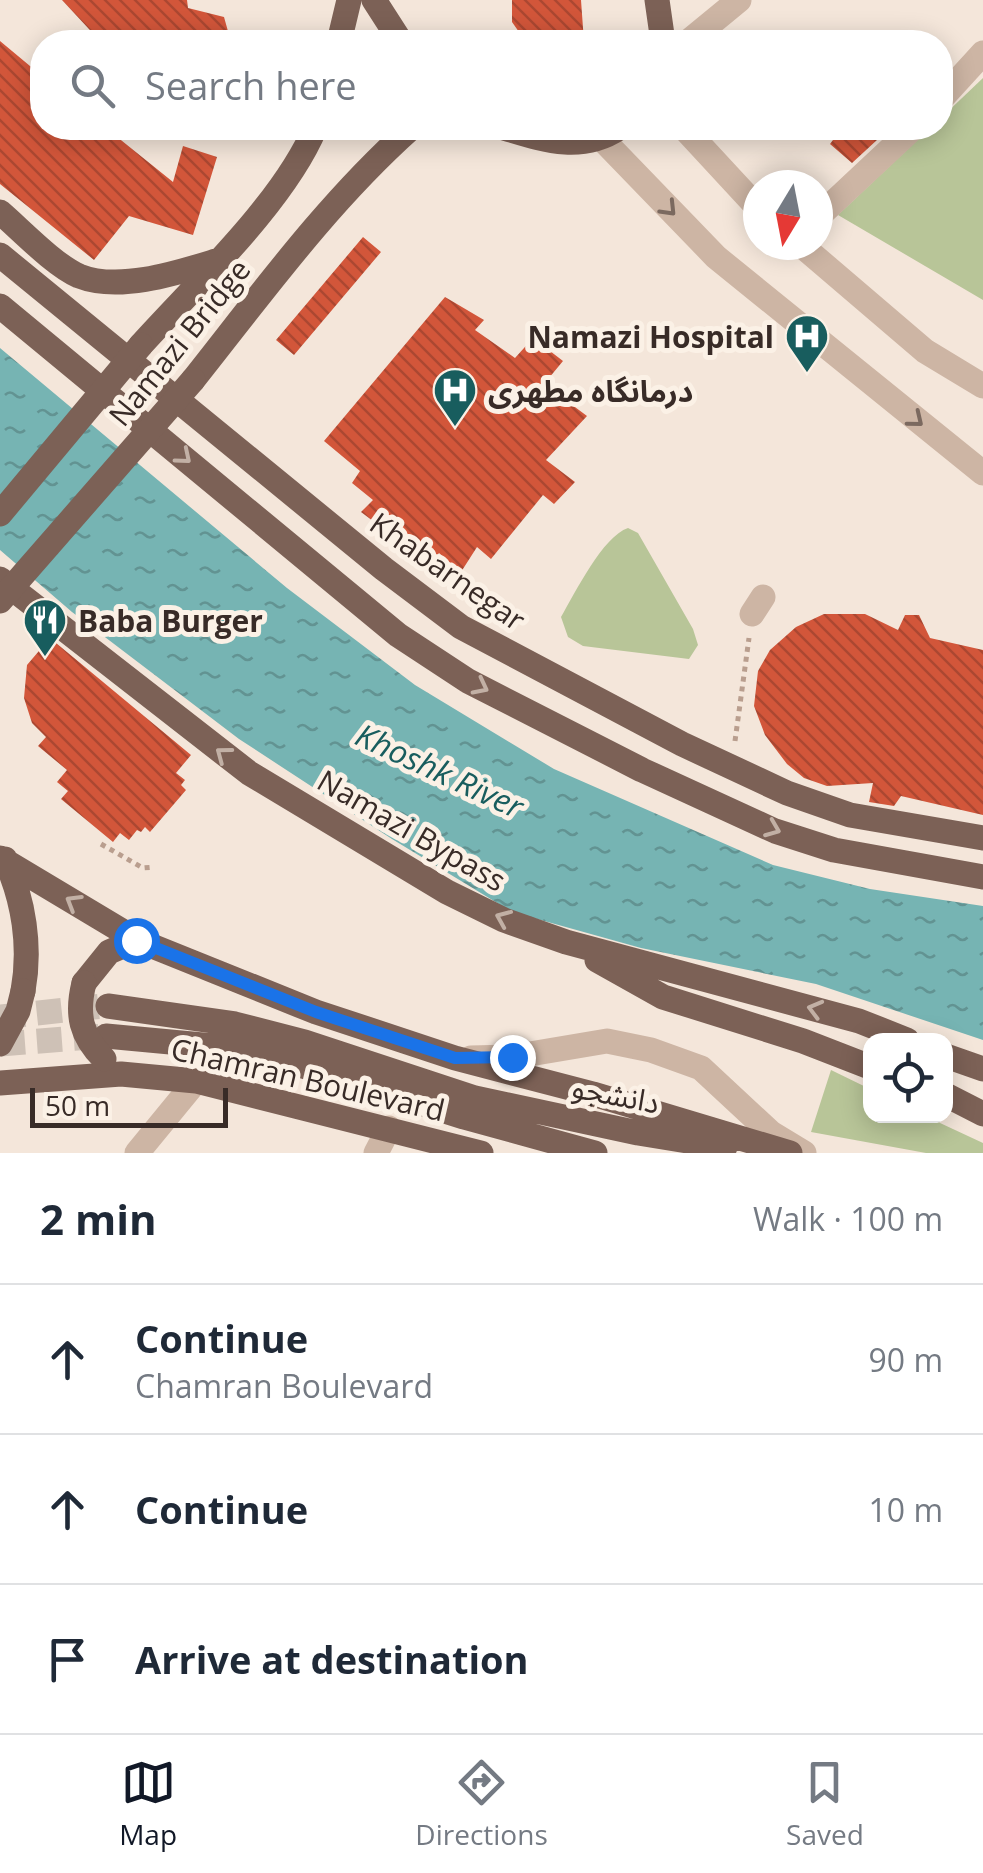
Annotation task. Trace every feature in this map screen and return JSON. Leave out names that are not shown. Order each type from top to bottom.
[{"type":"main road","points":[[342,30],[349,0]]},
{"type":"main road","points":[[374,0],[393,30]]},
{"type":"main road","points":[[658,0],[662,30]]},
{"type":"main road","name":"Namazi Bridge","points":[[0,514],[141,345],[281,188],[310,140]]},
{"type":"main road","points":[[380,155],[386,140]]},
{"type":"main road","name":"Namazi Bridge","points":[[0,601],[193,380],[306,237],[397,140]]},
{"type":"main road","points":[[542,140],[568,144],[583,140]]},
{"type":"main road","points":[[0,212],[79,276],[156,279],[216,261]]},
{"type":"main road","name":"Khabarnegar","points":[[0,255],[384,570],[461,627],[731,769],[787,793],[850,815],[983,838]]},
{"type":"main road","points":[[0,306],[398,635],[468,681],[642,770],[775,831],[834,850],[983,878]]},
{"type":"main road","name":"Namazi Bypass","points":[[0,579],[249,773],[447,892],[504,920],[566,942],[888,1033]]},
{"type":"main road","points":[[0,1044],[18,1011],[28,965],[24,918],[2,857]]},
{"type":"main road","name":"Chamran Boulevard","points":[[2,857],[136,940],[316,1012],[455,1058],[594,1094],[790,1153]]},
{"type":"main road","points":[[110,1057],[90,1044],[80,1025],[78,1004],[84,983],[109,952],[136,940]]},
{"type":"main road","points":[[566,942],[663,997],[863,1063]]},
{"type":"main road","name":"دانشجو","points":[[108,1006],[235,1024],[305,1042],[475,1098],[638,1134],[765,1153]]},
{"type":"main road","name":"دانشجو","points":[[110,1057],[224,1047],[300,1065],[595,1153]]},
{"type":"main road","name":"Chamran Boulevard","points":[[0,1083],[110,1057],[481,1153]]},
{"type":"main road","points":[[953,1058],[983,1069]]},
{"type":"main road","points":[[953,1099],[983,1114]]},
{"type":"street","points":[[703,30],[739,0]]},
{"type":"street","points":[[953,86],[983,53]]},
{"type":"street","points":[[616,140],[716,258],[983,472]]},
{"type":"street","points":[[695,140],[743,192]]},
{"type":"street","points":[[833,203],[900,140]]},
{"type":"street","points":[[818,260],[926,351],[983,386]]},
{"type":"street","points":[[455,1058],[512,1057],[608,1042],[650,1050],[701,1068],[771,1133],[804,1153]]},
{"type":"street","points":[[137,1153],[196,1082]]},
{"type":"street","points":[[376,1153],[390,1128]]},
{"type":"path","points":[[731,769],[758,606]]},
{"type":"path","points":[[101,844],[143,868],[154,867]]},
{"type":"green space","points":[[983,78],[983,300],[838,215],[917,140],[953,140],[953,107]]},
{"type":"green space","points":[[628,528],[638,533],[693,629],[698,645],[689,659],[583,646],[568,637],[561,617],[600,553]]},
{"type":"green space","points":[[831,1070],[863,1086],[863,1123],[940,1123],[983,1143],[983,1153],[926,1153],[811,1132]]},
{"type":"water","name":"Khoshk River","points":[[0,348],[287,588],[415,685],[554,769],[773,865],[870,889],[983,906],[983,1040],[816,984],[641,948],[512,912],[239,739],[72,612],[0,550]]},
{"type":"building","points":[[62,0],[187,0],[188,8],[224,17],[228,30],[90,30]]},
{"type":"building","points":[[512,0],[581,0],[583,30],[518,30],[512,22]]},
{"type":"building","points":[[0,41],[30,66],[30,140],[121,140],[173,182],[183,146],[217,157],[193,235],[129,216],[94,260],[0,184]]},
{"type":"building","points":[[833,140],[877,140],[852,163],[830,144]]},
{"type":"building","points":[[363,237],[381,252],[294,355],[276,340]]},
{"type":"building","name":"درمانگاه مطهری","points":[[445,297],[484,320],[475,330],[515,358],[533,338],[563,361],[544,384],[587,416],[546,460],[575,482],[554,504],[543,495],[491,559],[477,547],[461,572],[439,553],[430,564],[361,512],[373,500],[352,483],[360,471],[324,441]]},
{"type":"building","points":[[824,614],[865,614],[898,630],[905,615],[919,615],[930,638],[983,650],[983,815],[901,796],[894,806],[869,802],[873,783],[827,786],[804,778],[787,764],[765,735],[754,706],[758,671],[770,650],[796,627]]},
{"type":"building","points":[[50,638],[191,755],[176,773],[185,780],[181,785],[186,790],[150,832],[145,827],[141,832],[137,830],[129,840],[120,833],[113,842],[61,799],[68,791],[57,782],[67,770],[38,746],[46,737],[32,723],[24,698],[27,665]]},
{"type":"tunnel","points":[[0,1017],[103,1006]]},
{"type":"tunnel","points":[[0,1044],[105,1036]]},
{"type":"place","name":"Namazi Hospital","points":[[807,374]]},
{"type":"place","name":"درمانگاه مطهری","points":[[455,428]]},
{"type":"place","name":"Baba Burger","points":[[45,658]]},
{"type":"route","points":[[136,940],[316,1012],[455,1058],[512,1057]]}]
